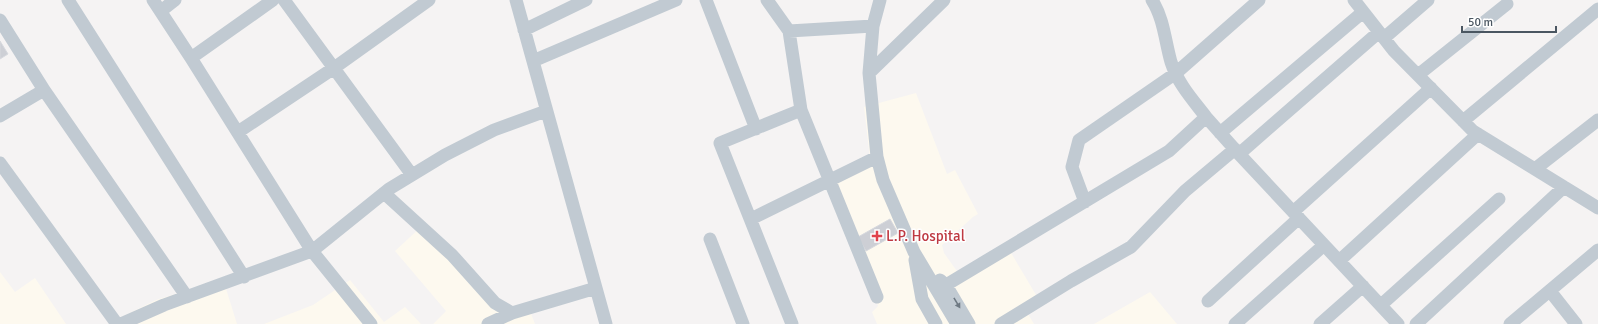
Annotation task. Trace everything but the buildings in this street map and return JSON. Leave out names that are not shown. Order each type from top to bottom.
[{"type":"street","points":[[68,0],[244,277]]},
{"type":"street","points":[[153,0],[192,58],[312,251],[371,324]]},
{"type":"street","points":[[161,11],[175,0]]},
{"type":"street","points":[[192,58],[273,0]]},
{"type":"street","points":[[284,0],[412,175]]},
{"type":"street","points":[[238,132],[334,68],[429,0]]},
{"type":"street","points":[[516,0],[606,324]]},
{"type":"street","points":[[524,30],[586,0]]},
{"type":"street","points":[[533,62],[645,6],[676,0]]},
{"type":"street","points":[[706,0],[756,129]]},
{"type":"street","points":[[767,0],[789,31],[801,110],[877,296]]},
{"type":"street","points":[[880,0],[873,26],[869,73],[877,157],[883,180],[914,252],[956,324]]},
{"type":"street","points":[[869,73],[944,0]]},
{"type":"street","points":[[1152,0],[1162,22],[1171,63],[1180,84],[1206,117],[1237,152],[1398,324]]},
{"type":"street","points":[[1085,202],[1072,167],[1079,140],[1176,73],[1259,0]]},
{"type":"street","points":[[1354,0],[1394,51],[1476,133],[1598,208]]},
{"type":"street","points":[[1001,324],[1071,281],[1131,247],[1185,191],[1237,152],[1381,35],[1428,0]]},
{"type":"street","points":[[1418,75],[1507,4]]},
{"type":"street","points":[[1463,121],[1598,9]]},
{"type":"street","points":[[1220,133],[1363,12]]},
{"type":"street","points":[[0,20],[44,90],[188,297]]},
{"type":"street","points":[[789,31],[873,26]]},
{"type":"street","points":[[1208,301],[1296,215],[1431,88]]},
{"type":"street","points":[[0,116],[44,90]]},
{"type":"street","points":[[792,324],[720,143],[801,110]]},
{"type":"street","points":[[1339,261],[1476,133],[1476,110]]},
{"type":"street","points":[[121,324],[164,305],[312,251],[384,193],[445,155],[494,130],[546,111]]},
{"type":"street","points":[[946,285],[1169,151],[1206,117]]},
{"type":"street","points":[[1535,169],[1598,120]]},
{"type":"street","points":[[751,219],[877,157]]},
{"type":"street","points":[[0,163],[117,324]]},
{"type":"street","points":[[1416,324],[1564,187]]},
{"type":"street","points":[[384,193],[452,255],[495,303],[512,313]]},
{"type":"street","points":[[1381,305],[1499,199]]},
{"type":"street","points":[[710,239],[743,324]]},
{"type":"street","points":[[1235,324],[1324,245]]},
{"type":"street","points":[[1510,324],[1598,250]]},
{"type":"street","points":[[914,252],[946,285],[969,324]]},
{"type":"street","points":[[914,252],[922,299],[936,324]]},
{"type":"street","points":[[1320,324],[1363,286]]},
{"type":"street","points":[[488,324],[512,313],[596,288]]},
{"type":"street","points":[[1550,290],[1576,324]]},
{"type":"shaded area","points":[[916,93],[947,174],[955,170],[978,214],[942,245],[944,253],[959,274],[1007,246],[1039,300],[1025,309],[1034,324],[877,324],[872,312],[878,306],[829,174],[870,159],[864,107]]},
{"type":"shaded area","points":[[422,226],[508,311],[528,306],[535,324],[433,324],[446,311],[395,251]]},
{"type":"shaded area","points":[[0,272],[15,292],[35,278],[66,324],[0,324]]},
{"type":"shaded area","points":[[223,279],[237,324],[112,324],[118,319],[156,300]]},
{"type":"shaded area","points":[[350,280],[384,322],[405,307],[421,324],[264,324],[313,305]]},
{"type":"shaded area","points":[[1150,292],[1177,324],[1094,324]]},
{"type":"place","name":"L.P. Hospital","points":[[877,236]]}]
